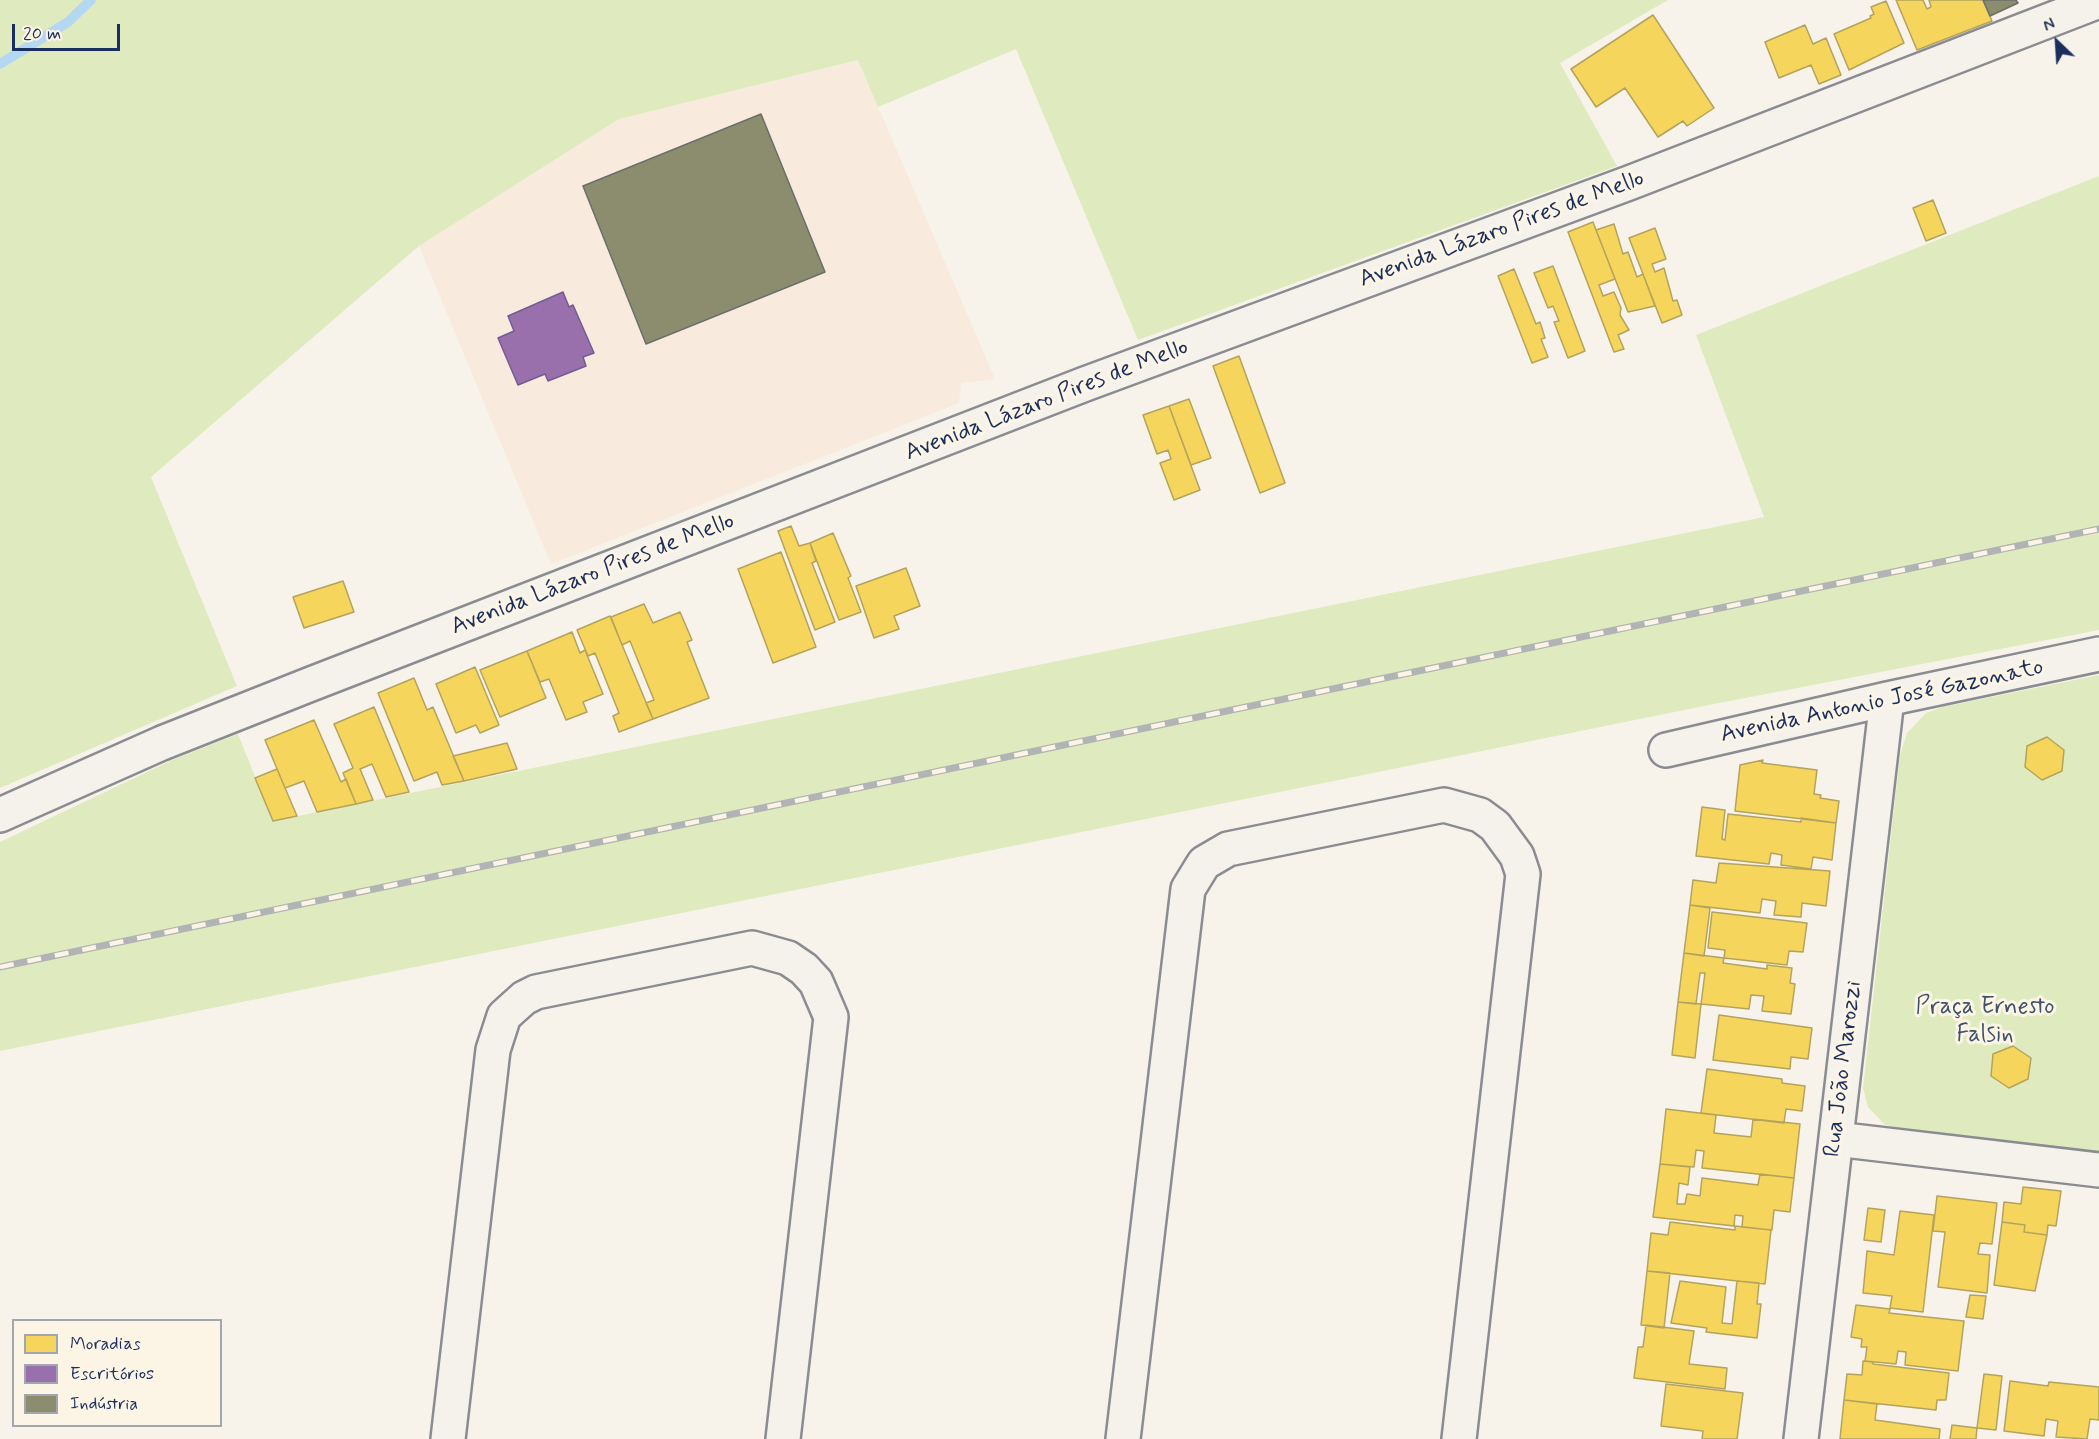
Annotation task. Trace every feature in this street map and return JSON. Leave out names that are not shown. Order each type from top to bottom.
[{"type":"street","name":"Avenida Lázaro Pires de Mello","points":[[0,814],[162,743],[1085,384],[1618,187],[2099,1]]},
{"type":"street","name":"Avenida Antonio José Gazonato","points":[[1666,750],[1887,699],[2099,654]]},
{"type":"street","name":"Rua João Marozzi","points":[[1801,1439],[1887,699]]},
{"type":"street","points":[[1123,1439],[1188,889],[1204,863],[1228,849],[1444,805],[1480,815],[1495,826],[1517,856],[1523,874],[1459,1439]]},
{"type":"street","points":[[448,1439],[493,1050],[504,1016],[524,998],[536,992],[752,948],[771,951],[788,958],[804,969],[816,982],[831,1017],[783,1439]]},
{"type":"street","points":[[1836,1139],[2099,1170]]},
{"type":"shaded area","points":[[858,60],[995,379],[961,383],[959,403],[551,564],[419,246],[619,119]]},
{"type":"green space","points":[[0,0],[1668,0],[1560,63],[1617,166],[1138,340],[1016,49],[878,107],[858,60],[619,119],[419,246],[151,477],[237,686],[0,788]]},
{"type":"green space","points":[[2099,176],[2099,630],[1714,704],[0,1051],[0,842],[170,761],[238,734],[273,821],[1764,517],[1696,335]]},
{"type":"green space","name":"Praça Ernesto Falsin","points":[[2099,675],[2099,1152],[1902,1130],[1884,1124],[1868,1107],[1863,1088],[1900,755],[1907,733],[1926,713],[1942,707]]},
{"type":"building: Moradias","points":[[1896,0],[1923,0],[1927,9],[1931,7],[1929,0],[1983,0],[1992,21],[1917,50]]},
{"type":"building: Moradias","points":[[1886,1],[1904,43],[1849,70],[1834,34],[1871,18],[1870,16],[1874,14],[1871,7]]},
{"type":"building: Moradias","points":[[1653,15],[1714,108],[1687,126],[1683,121],[1658,137],[1625,88],[1596,107],[1571,69]]},
{"type":"building: Moradias","points":[[1805,25],[1813,44],[1826,38],[1841,75],[1819,84],[1811,65],[1779,78],[1765,42]]},
{"type":"building: Moradias","points":[[1933,200],[1946,233],[1926,241],[1913,208]]},
{"type":"building: Moradias","points":[[1593,222],[1615,279],[1599,285],[1603,296],[1614,292],[1621,308],[1620,315],[1629,330],[1618,335],[1624,349],[1614,352],[1568,232]]},
{"type":"building: Moradias","points":[[1614,224],[1623,254],[1628,252],[1637,277],[1643,274],[1655,306],[1628,312],[1596,230]]},
{"type":"building: Moradias","points":[[1655,228],[1666,259],[1652,264],[1655,272],[1664,268],[1673,301],[1677,300],[1682,315],[1662,323],[1629,238]]},
{"type":"building: Moradias","points":[[1553,266],[1585,351],[1568,358],[1554,322],[1559,321],[1553,306],[1548,308],[1534,273]]},
{"type":"building: Moradias","points":[[1514,269],[1536,324],[1540,322],[1545,338],[1541,339],[1548,357],[1532,363],[1498,276]]},
{"type":"building: Moradias","points":[[1239,356],[1285,483],[1260,493],[1213,366]]},
{"type":"building: Moradias","points":[[1189,399],[1211,458],[1191,465],[1169,406]]},
{"type":"building: Moradias","points":[[1169,406],[1200,490],[1174,500],[1160,463],[1171,459],[1168,450],[1157,454],[1143,415]]},
{"type":"building: Moradias","points":[[791,526],[799,546],[810,543],[816,561],[812,563],[835,622],[815,630],[778,531]]},
{"type":"building: Moradias","points":[[833,533],[851,576],[848,578],[861,612],[839,620],[810,543]]},
{"type":"building: Moradias","points":[[781,552],[816,647],[773,663],[738,569]]},
{"type":"building: Moradias","points":[[906,568],[920,606],[894,616],[899,629],[874,638],[856,586]]},
{"type":"building: Moradias","points":[[343,581],[354,612],[304,628],[293,597]]},
{"type":"building: Moradias","points":[[644,604],[653,623],[680,612],[692,640],[687,642],[709,698],[653,719],[646,703],[654,700],[630,641],[622,645],[611,617]]},
{"type":"building: Moradias","points":[[610,616],[653,719],[619,732],[613,716],[619,713],[595,653],[588,656],[577,630]]},
{"type":"building: Moradias","points":[[572,632],[580,653],[585,650],[603,694],[583,702],[587,712],[566,720],[549,679],[540,682],[527,651]]},
{"type":"building: Moradias","points":[[527,651],[546,698],[500,717],[480,670]]},
{"type":"building: Moradias","points":[[475,667],[499,725],[480,733],[476,725],[456,733],[436,684]]},
{"type":"building: Moradias","points":[[414,678],[427,710],[433,707],[464,781],[442,785],[437,772],[414,781],[378,693]]},
{"type":"building: Moradias","points":[[374,707],[409,792],[386,797],[372,764],[360,769],[373,800],[356,804],[343,773],[353,768],[334,724]]},
{"type":"building: Moradias","points":[[314,720],[341,782],[346,779],[356,804],[317,812],[304,781],[285,788],[265,740]]},
{"type":"building: Moradias","points":[[2047,737],[2064,750],[2062,771],[2042,780],[2025,767],[2027,746]]},
{"type":"building: Moradias","points":[[507,743],[517,769],[464,781],[453,756]]},
{"type":"building: Moradias","points":[[1763,760],[1762,763],[1817,770],[1814,794],[1821,795],[1820,798],[1839,801],[1836,823],[1735,811],[1740,765]]},
{"type":"building: Moradias","points":[[277,769],[297,816],[273,821],[255,778]]},
{"type":"building: Moradias","points":[[1702,807],[1725,810],[1722,839],[1725,840],[1728,814],[1801,822],[1801,818],[1836,823],[1832,860],[1813,857],[1811,869],[1781,865],[1782,855],[1771,853],[1769,864],[1696,856]]},
{"type":"building: Moradias","points":[[1719,863],[1830,871],[1826,906],[1802,903],[1801,917],[1774,915],[1776,901],[1762,899],[1760,913],[1690,905],[1693,880],[1716,883]]},
{"type":"building: Moradias","points":[[1690,905],[1710,908],[1704,956],[1684,953]]},
{"type":"building: Moradias","points":[[1712,912],[1807,923],[1803,952],[1789,951],[1787,965],[1724,958],[1725,950],[1708,948]]},
{"type":"building: Moradias","points":[[1684,953],[1724,958],[1723,963],[1767,969],[1767,965],[1792,968],[1790,983],[1795,984],[1791,1014],[1762,1011],[1764,996],[1751,995],[1749,1009],[1701,1004],[1705,973],[1700,973],[1696,1004],[1678,1002]]},
{"type":"building: Moradias","points":[[1678,1002],[1701,1004],[1695,1058],[1672,1055]]},
{"type":"building: Moradias","points":[[1719,1015],[1812,1028],[1808,1059],[1791,1057],[1790,1069],[1713,1060]]},
{"type":"building: Moradias","points":[[2013,1046],[2031,1058],[2028,1079],[2009,1088],[1991,1076],[1993,1054]]},
{"type":"building: Moradias","points":[[1707,1069],[1782,1079],[1782,1083],[1805,1086],[1802,1111],[1786,1109],[1784,1123],[1701,1113]]},
{"type":"building: Moradias","points":[[1666,1109],[1716,1115],[1714,1133],[1751,1137],[1753,1119],[1800,1124],[1794,1178],[1702,1168],[1704,1151],[1696,1150],[1694,1167],[1660,1164]]},
{"type":"building: Moradias","points":[[1660,1164],[1690,1167],[1688,1185],[1679,1183],[1677,1204],[1685,1204],[1687,1194],[1700,1196],[1702,1178],[1758,1185],[1760,1174],[1794,1178],[1790,1212],[1774,1210],[1772,1230],[1742,1227],[1743,1216],[1735,1215],[1734,1226],[1653,1217]]},
{"type":"building: Moradias","points":[[2023,1187],[2061,1191],[2056,1226],[2048,1225],[2047,1235],[2024,1232],[2025,1225],[2002,1222],[2004,1202],[2021,1204]]},
{"type":"building: Moradias","points":[[1937,1196],[1997,1203],[1992,1244],[1980,1243],[1978,1254],[1990,1255],[1987,1293],[1938,1287],[1945,1232],[1933,1231]]},
{"type":"building: Moradias","points":[[1868,1208],[1885,1210],[1881,1242],[1864,1240]]},
{"type":"building: Moradias","points":[[1900,1211],[1934,1215],[1923,1312],[1890,1308],[1892,1296],[1863,1293],[1867,1251],[1894,1255]]},
{"type":"building: Moradias","points":[[1670,1222],[1735,1230],[1735,1226],[1771,1230],[1765,1284],[1647,1271],[1651,1233],[1668,1235]]},
{"type":"building: Moradias","points":[[2002,1222],[2025,1225],[2024,1232],[2047,1235],[2035,1291],[1994,1285]]},
{"type":"building: Moradias","points":[[1647,1271],[1670,1273],[1664,1328],[1641,1325]]},
{"type":"building: Moradias","points":[[1680,1281],[1726,1287],[1722,1323],[1732,1324],[1737,1281],[1759,1283],[1757,1304],[1761,1304],[1757,1338],[1706,1332],[1707,1328],[1671,1323]]},
{"type":"building: Moradias","points":[[1970,1295],[1986,1296],[1983,1319],[1966,1317]]},
{"type":"building: Moradias","points":[[1856,1305],[1890,1309],[1889,1313],[1964,1321],[1958,1371],[1905,1365],[1906,1352],[1898,1351],[1896,1364],[1865,1361],[1867,1347],[1861,1347],[1862,1339],[1851,1337]]},
{"type":"building: Moradias","points":[[1646,1325],[1694,1331],[1689,1364],[1727,1368],[1725,1389],[1634,1378],[1638,1347],[1643,1347]]},
{"type":"building: Moradias","points":[[1863,1361],[1949,1373],[1946,1400],[1937,1400],[1936,1410],[1844,1400],[1847,1374],[1862,1375]]},
{"type":"building: Moradias","points":[[1984,1374],[2002,1376],[1996,1430],[1977,1428]]},
{"type":"building: Moradias","points":[[2010,1381],[2048,1386],[2049,1382],[2099,1387],[2099,1420],[2090,1419],[2087,1439],[2056,1437],[2058,1421],[2046,1419],[2044,1436],[2004,1431]]},
{"type":"building: Moradias","points":[[1666,1384],[1743,1393],[1737,1439],[1702,1439],[1703,1431],[1661,1426]]},
{"type":"building: Moradias","points":[[1844,1400],[1877,1404],[1875,1420],[1940,1429],[1939,1439],[1840,1439]]},
{"type":"building: Moradias","points":[[1952,1425],[1977,1428],[1976,1439],[1950,1439]]},
{"type":"building: Escritórios","points":[[563,292],[569,307],[573,305],[594,353],[583,357],[586,366],[548,381],[545,374],[518,385],[498,338],[514,331],[508,316]]},
{"type":"building: Indústria","points":[[1983,0],[2016,0],[2018,3],[1990,16]]},
{"type":"building: Indústria","points":[[761,114],[825,272],[646,344],[583,186]]},
{"type":"waterway","points":[[0,64],[68,22],[91,0]]},
{"type":"railway","points":[[0,967],[2099,529]]}]
